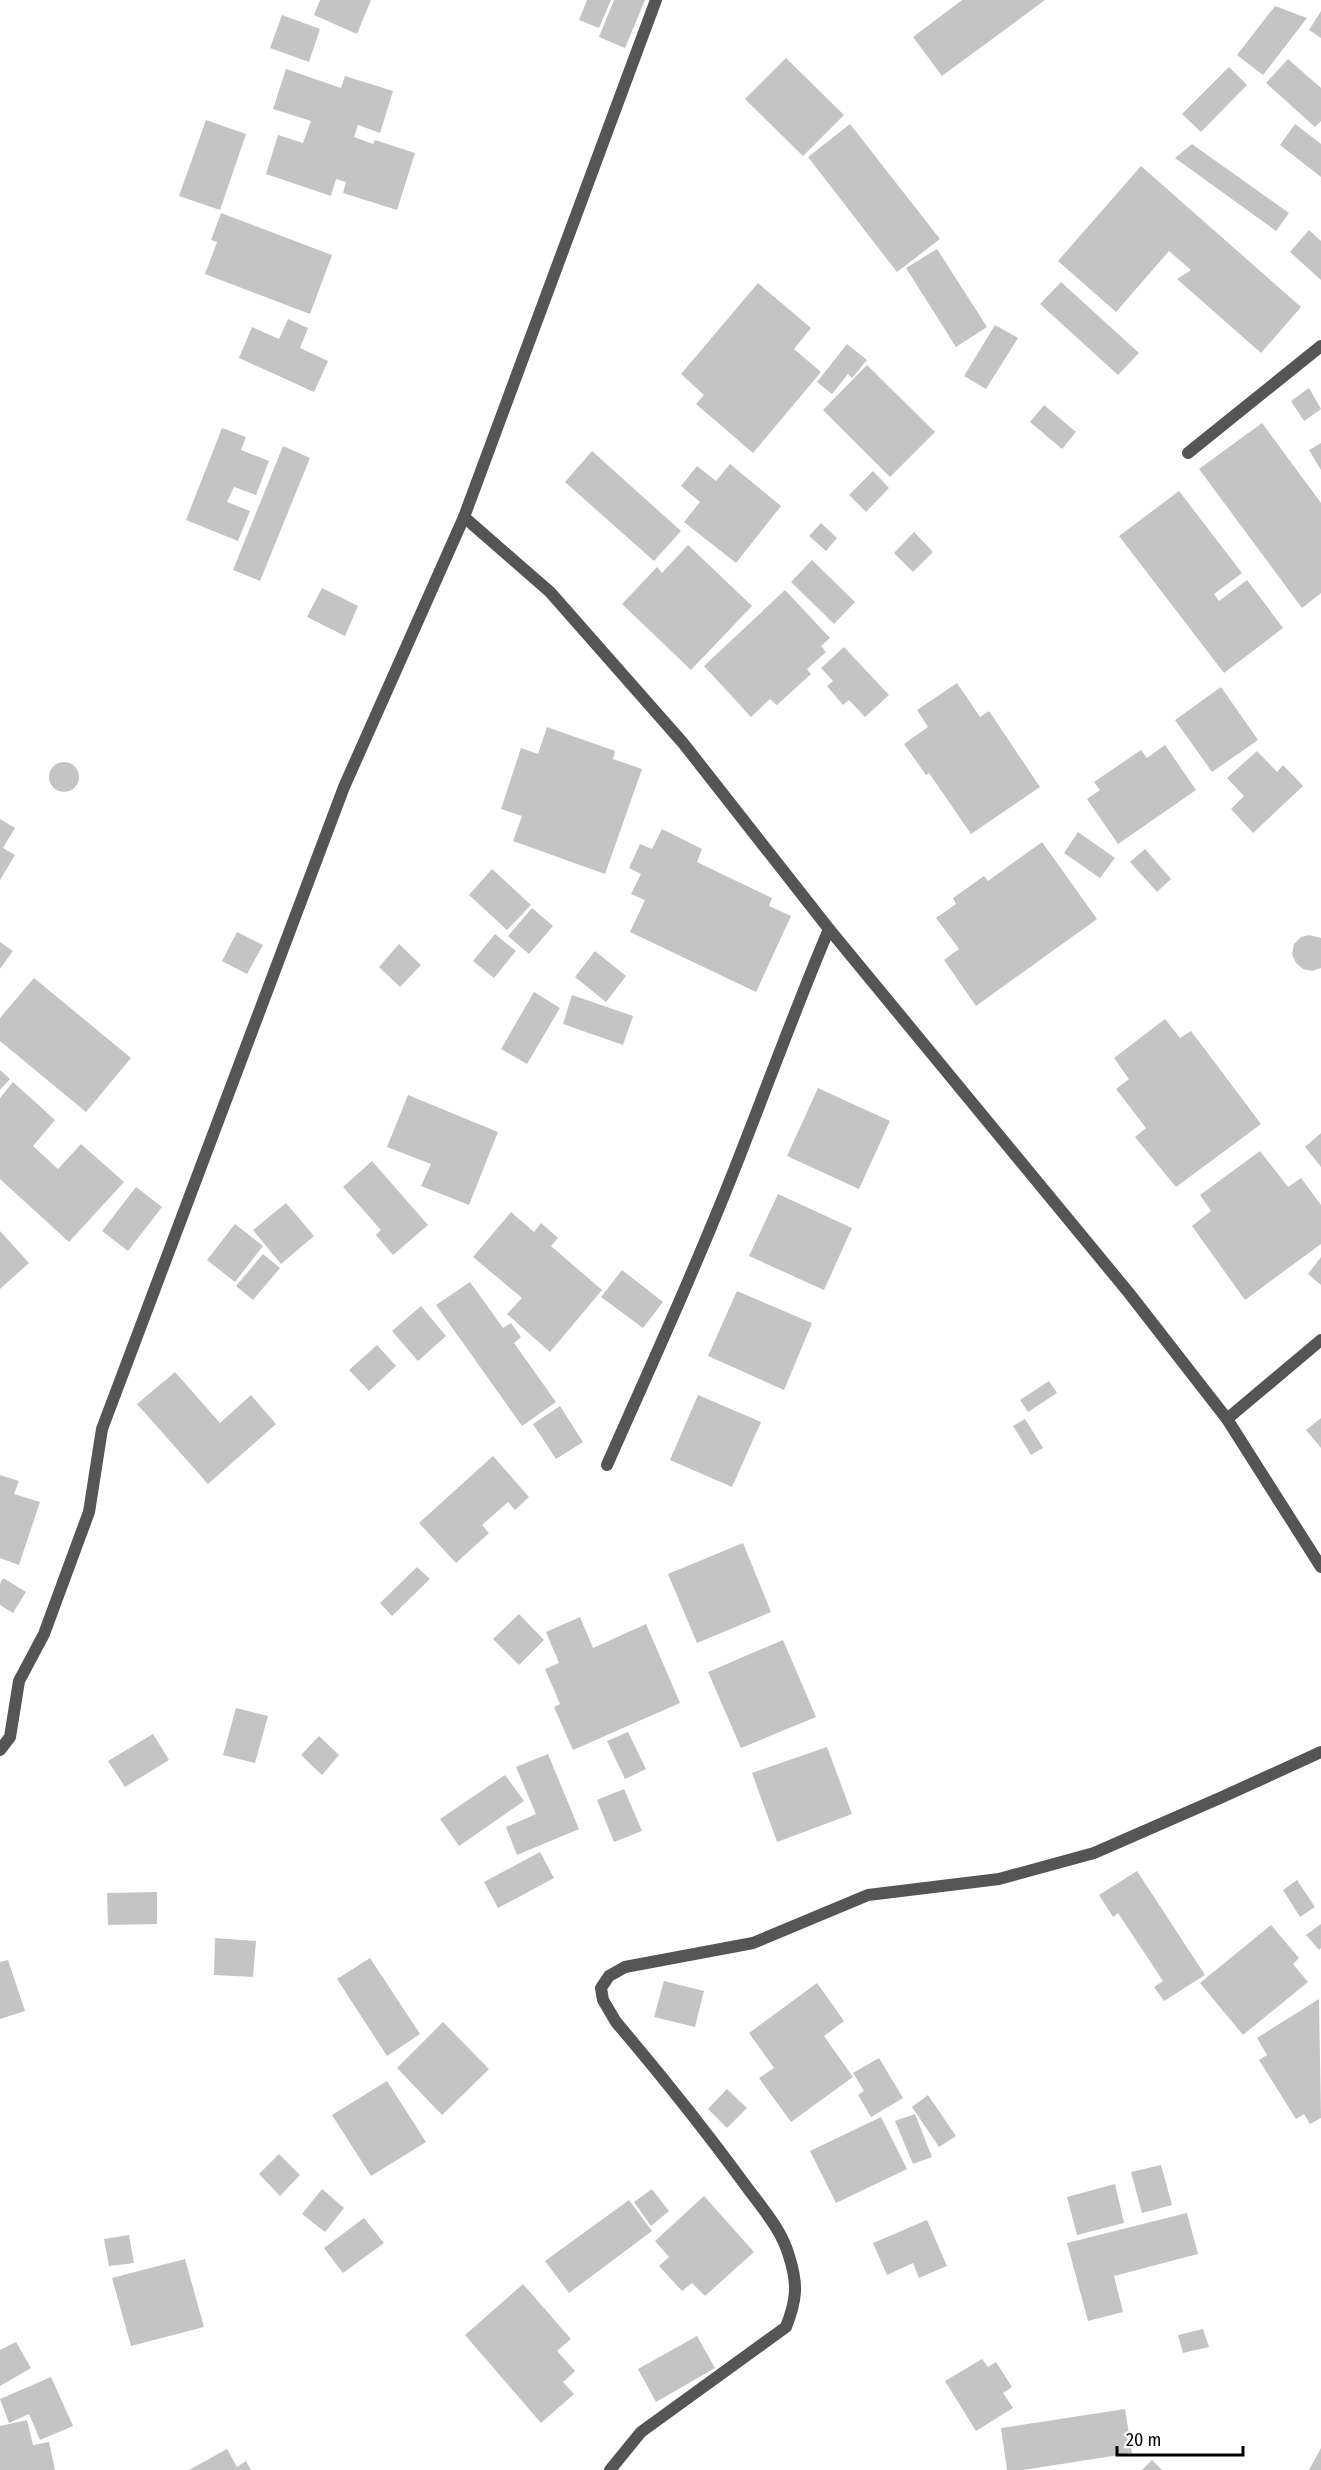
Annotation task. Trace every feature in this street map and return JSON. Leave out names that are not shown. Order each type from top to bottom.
[{"type":"street","points":[[0,1750],[10,1737],[19,1682],[44,1634],[89,1512],[102,1429],[344,787],[464,517],[656,0]]},
{"type":"street","points":[[1188,453],[1321,346]]},
{"type":"street","points":[[464,517],[550,592],[683,743],[829,929],[1129,1293],[1227,1419],[1321,1567]]},
{"type":"street","points":[[607,1465],[680,1300],[829,929]]},
{"type":"street","points":[[1227,1419],[1321,1340]]},
{"type":"street","points":[[610,2470],[641,2432],[786,2327],[795,2303],[795,2281],[789,2253],[776,2227],[725,2157],[616,2022],[603,2000],[601,1988],[609,1976],[625,1967],[753,1943],[868,1895],[999,1879],[1094,1853],[1321,1752]]},
{"type":"building","points":[[320,0],[371,0],[357,34],[314,15]]},
{"type":"building","points":[[587,0],[611,0],[599,28],[579,20]]},
{"type":"building","points":[[614,0],[645,0],[625,48],[599,37]]},
{"type":"building","points":[[962,0],[1045,0],[942,76],[913,37]]},
{"type":"building","points":[[1275,6],[1307,18],[1263,75],[1237,55]]},
{"type":"building","points":[[1321,11],[1321,38],[1309,30]]},
{"type":"building","points":[[282,15],[320,29],[309,62],[270,48]]},
{"type":"building","points":[[786,58],[844,115],[803,156],[745,99]]},
{"type":"building","points":[[1288,59],[1321,88],[1321,121],[1315,127],[1266,83]]},
{"type":"building","points":[[1229,67],[1247,85],[1201,132],[1182,114]]},
{"type":"building","points":[[286,69],[341,88],[345,76],[393,91],[380,133],[358,125],[354,137],[373,144],[375,140],[415,153],[397,210],[343,193],[346,182],[336,179],[331,196],[266,174],[278,135],[303,143],[311,121],[273,109]]},
{"type":"building","points":[[206,120],[246,134],[220,210],[179,196]]},
{"type":"building","points":[[850,124],[940,239],[897,272],[808,157]]},
{"type":"building","points":[[1295,124],[1321,144],[1321,177],[1280,145]]},
{"type":"building","points":[[1192,144],[1289,213],[1276,231],[1175,158]]},
{"type":"building","points":[[1141,166],[1301,307],[1261,353],[1177,279],[1191,270],[1169,251],[1116,312],[1058,261]]},
{"type":"building","points":[[221,213],[332,255],[310,314],[205,274],[217,242],[211,240]]},
{"type":"building","points":[[1309,230],[1321,241],[1321,280],[1290,252]]},
{"type":"building","points":[[937,249],[987,327],[956,347],[906,268]]},
{"type":"building","points":[[1061,282],[1139,353],[1118,375],[1040,304]]},
{"type":"building","points":[[758,283],[811,328],[794,349],[821,372],[753,453],[696,404],[704,395],[681,374]]},
{"type":"building","points":[[288,319],[308,328],[300,348],[328,361],[314,392],[239,358],[252,327],[279,339]]},
{"type":"building","points":[[995,325],[1018,338],[986,389],[964,376]]},
{"type":"building","points":[[847,344],[867,360],[852,378],[848,374],[832,394],[817,382]]},
{"type":"building","points":[[867,365],[935,432],[890,477],[823,410]]},
{"type":"building","points":[[1309,388],[1321,409],[1304,421],[1291,401]]},
{"type":"building","points":[[1044,405],[1076,432],[1062,449],[1030,422]]},
{"type":"building","points":[[1262,423],[1321,503],[1321,593],[1302,608],[1199,469]]},
{"type":"building","points":[[222,428],[246,437],[241,450],[269,461],[256,495],[234,487],[227,502],[250,511],[238,541],[186,520]]},
{"type":"building","points":[[1321,443],[1321,470],[1309,450]]},
{"type":"building","points":[[283,446],[310,458],[260,581],[233,570]]},
{"type":"building","points":[[592,451],[681,531],[654,561],[565,482]]},
{"type":"building","points":[[730,464],[781,506],[736,563],[684,522],[700,502],[681,486],[697,466],[716,481]]},
{"type":"building","points":[[873,471],[889,488],[866,512],[849,495]]},
{"type":"building","points":[[1179,491],[1242,573],[1214,594],[1219,601],[1247,580],[1283,628],[1224,673],[1119,536]]},
{"type":"building","points":[[821,523],[837,538],[826,551],[809,536]]},
{"type":"building","points":[[914,532],[933,552],[913,572],[894,553]]},
{"type":"building","points":[[688,545],[752,606],[691,670],[622,604],[657,567],[662,573]]},
{"type":"building","points":[[812,560],[855,602],[834,624],[791,582]]},
{"type":"building","points":[[322,588],[358,606],[345,636],[307,617]]},
{"type":"building","points":[[785,590],[830,638],[821,646],[826,652],[807,669],[811,674],[777,705],[770,699],[751,717],[704,666]]},
{"type":"building","points":[[844,647],[889,695],[865,717],[849,700],[843,705],[827,686],[833,681],[821,668]]},
{"type":"building","points":[[957,683],[980,717],[989,711],[1040,787],[971,834],[929,773],[926,775],[904,744],[928,727],[917,710]]},
{"type":"building","points":[[1221,687],[1258,740],[1212,772],[1175,720]]},
{"type":"building","points":[[547,727],[615,751],[613,759],[642,769],[605,874],[513,841],[522,816],[501,809],[521,748],[538,754]]},
{"type":"building","points":[[1165,745],[1196,790],[1118,844],[1087,799],[1100,790],[1094,782],[1141,750],[1147,758]]},
{"type":"building","points":[[1257,751],[1277,772],[1283,765],[1303,786],[1253,833],[1231,809],[1244,796],[1227,778]]},
{"type":"building","points":[[64,762],[70,763],[78,771],[78,783],[70,791],[64,792],[58,791],[50,783],[49,777],[50,771],[58,763]]},
{"type":"building","points":[[0,819],[15,828],[3,848],[15,855],[0,880]]},
{"type":"building","points":[[662,829],[702,849],[697,862],[772,898],[769,906],[791,916],[756,992],[630,932],[645,900],[631,894],[641,874],[629,868],[640,844],[652,849]]},
{"type":"building","points":[[1078,832],[1115,858],[1100,878],[1064,853]]},
{"type":"building","points":[[1042,842],[1097,919],[976,1006],[944,960],[959,949],[936,918],[956,904],[953,898],[984,876],[988,881]]},
{"type":"building","points":[[1145,849],[1171,879],[1157,892],[1130,862]]},
{"type":"building","points":[[492,869],[531,905],[507,930],[469,895]]},
{"type":"building","points":[[532,908],[553,926],[529,954],[508,936]]},
{"type":"building","points":[[237,932],[263,945],[247,974],[222,961]]},
{"type":"building","points":[[495,934],[516,951],[494,978],[473,961]]},
{"type":"building","points":[[1309,935],[1321,938],[1321,968],[1312,971],[1303,969],[1296,963],[1292,954],[1294,944],[1301,937]]},
{"type":"building","points":[[0,942],[13,951],[0,969]]},
{"type":"building","points":[[399,944],[421,965],[400,987],[379,967]]},
{"type":"building","points":[[595,951],[626,976],[606,1002],[575,977]]},
{"type":"building","points":[[34,978],[131,1058],[86,1112],[0,1041],[0,1018]]},
{"type":"building","points":[[534,992],[560,1008],[527,1064],[501,1049]]},
{"type":"building","points":[[572,995],[633,1016],[623,1045],[563,1024]]},
{"type":"building","points":[[1165,1019],[1180,1038],[1191,1031],[1261,1124],[1176,1187],[1135,1137],[1146,1128],[1116,1089],[1129,1079],[1114,1058]]},
{"type":"building","points":[[0,1070],[10,1079],[0,1090]]},
{"type":"building","points":[[13,1082],[55,1120],[33,1146],[58,1169],[81,1144],[124,1182],[69,1242],[0,1179],[0,1098]]},
{"type":"building","points":[[818,1088],[890,1121],[859,1189],[787,1156]]},
{"type":"building","points":[[408,1095],[498,1132],[469,1205],[421,1186],[431,1164],[387,1147]]},
{"type":"building","points":[[1321,1133],[1321,1167],[1305,1147]]},
{"type":"building","points":[[1260,1151],[1288,1187],[1301,1178],[1321,1205],[1321,1244],[1245,1300],[1192,1226],[1211,1211],[1200,1195]]},
{"type":"building","points":[[372,1161],[428,1225],[393,1255],[376,1235],[381,1230],[343,1187]]},
{"type":"building","points":[[136,1187],[162,1207],[128,1251],[102,1231]]},
{"type":"building","points":[[778,1194],[852,1228],[824,1290],[749,1256]]},
{"type":"building","points":[[286,1203],[314,1236],[281,1264],[253,1230]]},
{"type":"building","points":[[511,1212],[534,1232],[541,1223],[558,1238],[551,1246],[602,1290],[550,1352],[507,1314],[522,1298],[473,1257]]},
{"type":"building","points":[[235,1224],[263,1246],[235,1282],[207,1260]]},
{"type":"building","points":[[0,1231],[29,1263],[0,1289]]},
{"type":"building","points":[[263,1254],[280,1268],[253,1300],[236,1286]]},
{"type":"building","points":[[1321,1257],[1321,1285],[1308,1274]]},
{"type":"building","points":[[622,1270],[663,1302],[643,1328],[601,1297]]},
{"type":"building","points":[[470,1282],[503,1328],[511,1323],[521,1337],[514,1343],[556,1402],[522,1426],[436,1305]]},
{"type":"building","points":[[737,1291],[812,1323],[784,1390],[708,1356]]},
{"type":"building","points":[[421,1306],[446,1336],[418,1361],[392,1331]]},
{"type":"building","points":[[377,1345],[396,1366],[369,1391],[349,1370]]},
{"type":"building","points":[[175,1372],[220,1423],[251,1395],[276,1424],[208,1484],[137,1404]]},
{"type":"building","points":[[1049,1381],[1057,1393],[1028,1412],[1020,1400]]},
{"type":"building","points":[[698,1395],[761,1422],[732,1487],[670,1460]]},
{"type":"building","points":[[560,1406],[583,1442],[556,1459],[533,1424]]},
{"type":"building","points":[[1321,1418],[1321,1448],[1306,1430]]},
{"type":"building","points":[[1025,1419],[1043,1448],[1031,1455],[1013,1426]]},
{"type":"building","points":[[493,1456],[529,1497],[515,1510],[508,1502],[482,1525],[489,1533],[456,1563],[419,1523]]},
{"type":"building","points":[[0,1475],[19,1481],[14,1494],[40,1502],[19,1565],[0,1558]]},
{"type":"building","points":[[743,1543],[771,1612],[697,1643],[668,1574]]},
{"type":"building","points":[[417,1567],[430,1579],[392,1616],[380,1603]]},
{"type":"building","points":[[3,1578],[26,1592],[13,1613],[0,1605],[0,1584]]},
{"type":"building","points":[[519,1614],[544,1640],[519,1665],[493,1639]]},
{"type":"building","points":[[580,1617],[593,1648],[646,1624],[680,1703],[573,1750],[554,1707],[560,1704],[545,1669],[559,1663],[546,1632]]},
{"type":"building","points":[[783,1640],[816,1717],[741,1748],[708,1672]]},
{"type":"building","points":[[236,1708],[268,1716],[255,1763],[223,1755]]},
{"type":"building","points":[[628,1732],[646,1769],[625,1779],[607,1741]]},
{"type":"building","points":[[153,1734],[169,1760],[125,1787],[108,1761]]},
{"type":"building","points":[[319,1736],[339,1755],[322,1775],[301,1755]]},
{"type":"building","points":[[827,1747],[852,1814],[777,1842],[752,1773]]},
{"type":"building","points":[[548,1754],[579,1829],[517,1855],[506,1827],[536,1814],[516,1767]]},
{"type":"building","points":[[505,1775],[524,1801],[459,1846],[440,1819]]},
{"type":"building","points":[[624,1789],[642,1831],[614,1842],[597,1800]]},
{"type":"building","points":[[540,1852],[554,1878],[498,1908],[484,1882]]},
{"type":"building","points":[[1137,1871],[1205,1975],[1164,2001],[1154,1987],[1163,1981],[1118,1913],[1113,1917],[1099,1895]]},
{"type":"building","points":[[1297,1880],[1315,1907],[1300,1917],[1283,1890]]},
{"type":"building","points":[[157,1892],[157,1924],[108,1925],[107,1893]]},
{"type":"building","points":[[1321,1924],[1321,1948],[1319,1950],[1306,1935]]},
{"type":"building","points":[[1271,1925],[1299,1958],[1293,1964],[1308,1982],[1243,2035],[1200,1983]]},
{"type":"building","points":[[215,1938],[256,1941],[253,1977],[214,1975]]},
{"type":"building","points":[[370,1958],[420,2034],[387,2056],[337,1979]]},
{"type":"building","points":[[8,1960],[25,2011],[0,2019],[0,1962]]},
{"type":"building","points":[[664,1981],[704,1991],[695,2027],[654,2017]]},
{"type":"building","points":[[817,1983],[844,2021],[824,2036],[853,2077],[791,2122],[759,2078],[774,2068],[749,2033]]},
{"type":"building","points":[[1319,1999],[1321,2118],[1310,2124],[1304,2114],[1296,2119],[1259,2060],[1267,2055],[1257,2038]]},
{"type":"building","points":[[443,2022],[489,2069],[442,2115],[397,2068]]},
{"type":"building","points":[[879,2058],[903,2098],[871,2117],[858,2095],[864,2091],[853,2073]]},
{"type":"building","points":[[387,2081],[426,2142],[371,2176],[332,2115]]},
{"type":"building","points":[[727,2089],[747,2108],[727,2128],[708,2109]]},
{"type":"building","points":[[928,2095],[956,2136],[939,2147],[912,2107]]},
{"type":"building","points":[[915,2114],[932,2157],[913,2164],[895,2121]]},
{"type":"building","points":[[881,2117],[907,2169],[836,2203],[810,2151]]},
{"type":"building","points":[[279,2154],[300,2175],[280,2196],[259,2174]]},
{"type":"building","points":[[1161,2165],[1172,2205],[1142,2213],[1131,2172]]},
{"type":"building","points":[[1115,2184],[1124,2223],[1077,2235],[1067,2197]]},
{"type":"building","points":[[322,2189],[344,2208],[325,2232],[302,2214]]},
{"type":"building","points":[[652,2189],[669,2211],[651,2226],[634,2202]]},
{"type":"building","points":[[704,2196],[754,2252],[705,2296],[692,2283],[682,2291],[659,2266],[669,2257],[655,2241]]},
{"type":"building","points":[[629,2200],[652,2231],[569,2293],[545,2261]]},
{"type":"building","points":[[1187,2213],[1198,2254],[1114,2276],[1123,2312],[1088,2321],[1067,2243]]},
{"type":"building","points":[[364,2218],[384,2243],[343,2273],[324,2248]]},
{"type":"building","points":[[927,2220],[947,2266],[919,2278],[913,2263],[887,2275],[873,2243]]},
{"type":"building","points":[[129,2235],[134,2263],[109,2266],[104,2239]]},
{"type":"building","points":[[185,2259],[204,2327],[131,2346],[112,2278]]},
{"type":"building","points":[[523,2284],[571,2339],[557,2351],[575,2371],[563,2382],[574,2394],[541,2423],[465,2335]]},
{"type":"building","points":[[1203,2329],[1209,2347],[1183,2353],[1178,2335]]},
{"type":"building","points":[[697,2336],[715,2368],[656,2402],[638,2369]]},
{"type":"building","points":[[16,2342],[31,2368],[0,2386],[0,2350]]},
{"type":"building","points":[[982,2359],[988,2367],[996,2362],[1012,2387],[1003,2393],[1013,2408],[976,2431],[945,2381]]},
{"type":"building","points":[[51,2377],[73,2426],[40,2440],[29,2414],[9,2423],[0,2399]]},
{"type":"building","points":[[1125,2409],[1132,2453],[1023,2470],[1007,2470],[1001,2428]]},
{"type":"building","points":[[27,2420],[33,2445],[49,2442],[55,2470],[0,2470],[0,2426]]},
{"type":"building","points":[[1321,2448],[1321,2470],[1309,2470]]},
{"type":"building","points":[[227,2449],[237,2467],[246,2461],[251,2470],[189,2470]]},
{"type":"building","points":[[1152,2460],[1162,2470],[1142,2470]]}]
